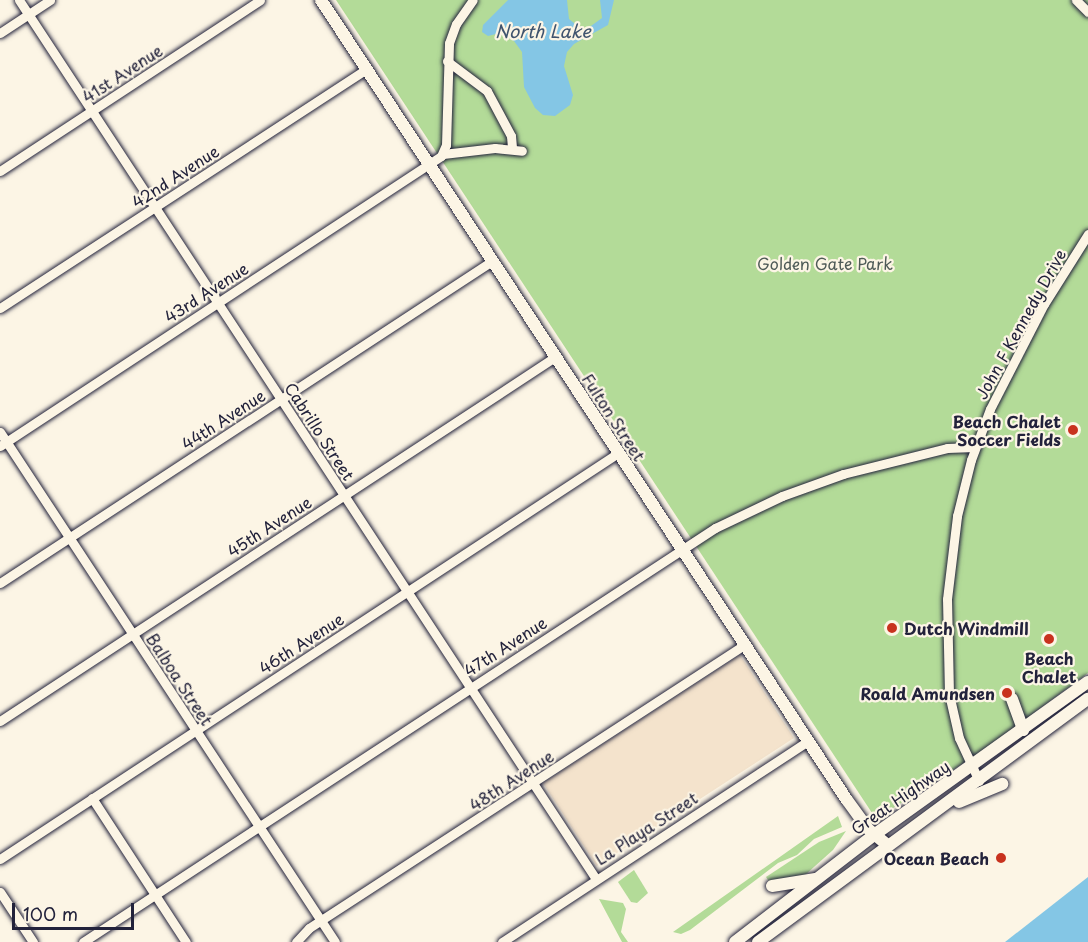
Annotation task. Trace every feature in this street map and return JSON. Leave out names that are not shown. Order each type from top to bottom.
[{"type":"main road","name":"Fulton Street","points":[[321,0],[808,741],[874,835],[887,845]]},
{"type":"main road","name":"Great Highway","points":[[735,942],[874,835],[1088,682]]},
{"type":"main road","points":[[1012,699],[1023,730],[1049,729]]},
{"type":"main road","name":"Great Highway","points":[[758,942],[1088,699]]},
{"type":"main road","points":[[931,815],[1002,784]]},
{"type":"main road","points":[[771,886],[817,879]]},
{"type":"street","name":"Cabrillo Street","points":[[19,0],[596,879]]},
{"type":"street","points":[[0,33],[50,0]]},
{"type":"street","name":"41st Avenue","points":[[0,171],[260,0]]},
{"type":"street","points":[[447,61],[487,91],[517,150],[443,154],[446,145],[447,61],[453,30],[473,0]]},
{"type":"street","points":[[1076,0],[1088,12]]},
{"type":"street","name":"42nd Avenue","points":[[0,308],[366,69]]},
{"type":"street","name":"43rd Avenue","points":[[3,444],[443,154]]},
{"type":"street","name":"John F Kennedy Drive","points":[[979,781],[971,767],[952,715],[947,631],[954,534],[975,447],[1016,356],[1088,234]]},
{"type":"street","name":"44th Avenue","points":[[0,584],[492,261]]},
{"type":"street","name":"45th Avenue","points":[[0,721],[555,357]]},
{"type":"street","name":"Balboa Street","points":[[0,432],[3,444],[70,538],[335,942]]},
{"type":"street","name":"47th Avenue","points":[[82,942],[681,549],[740,515],[811,485],[914,455],[975,447]]},
{"type":"street","name":"46th Avenue","points":[[0,859],[618,453]]},
{"type":"street","name":"48th Avenue","points":[[296,942],[307,929],[322,922],[744,645]]},
{"type":"street","name":"La Playa Street","points":[[502,942],[808,741]]},
{"type":"street","points":[[92,798],[186,942]]},
{"type":"street","points":[[0,892],[33,942]]},
{"type":"shaded area","points":[[740,655],[794,738],[597,866],[543,783]]},
{"type":"green space","name":"Golden Gate Park","points":[[336,0],[1088,0],[1088,673],[984,750],[876,819]]},
{"type":"green space","points":[[838,816],[842,827],[814,839],[797,855],[778,863],[690,930],[681,934],[673,932]]},
{"type":"green space","points":[[846,831],[833,850],[805,875],[770,883],[766,877],[819,842]]},
{"type":"green space","points":[[634,870],[648,893],[637,903],[631,902],[618,882]]},
{"type":"green space","points":[[599,899],[623,903],[626,909],[621,932],[628,942],[622,942]]},
{"type":"water","name":"North Lake","points":[[508,0],[567,0],[569,19],[584,31],[602,18],[600,0],[614,0],[608,25],[574,44],[567,52],[564,66],[573,95],[570,105],[555,116],[543,115],[535,108],[524,87],[522,52],[514,41],[500,33],[488,36],[482,32],[483,25]]},
{"type":"water","points":[[1088,877],[1088,942],[1005,942]]},
{"type":"place","name":"Beach Chalet Soccer Fields","points":[[1073,430]]},
{"type":"place","name":"Dutch Windmill","points":[[892,628]]},
{"type":"place","name":"Beach Chalet","points":[[1049,639]]},
{"type":"place","name":"Roald Amundsen","points":[[1007,693]]},
{"type":"place","name":"Ocean Beach","points":[[1001,858]]}]
